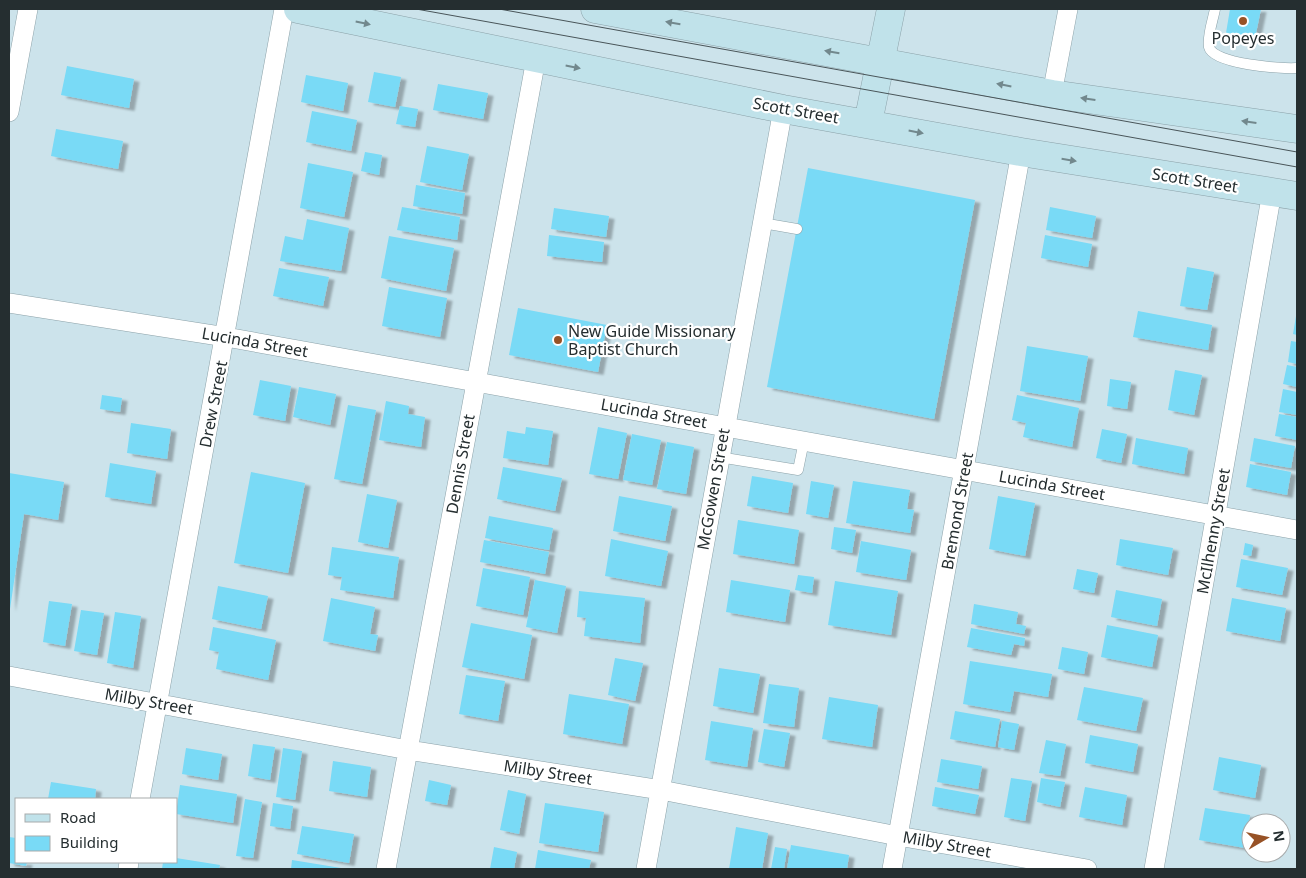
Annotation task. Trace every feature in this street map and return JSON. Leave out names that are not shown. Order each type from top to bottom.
[{"type":"main road","name":"Scott Street","points":[[298,9],[783,109],[1021,152],[1284,194]]},
{"type":"main road","points":[[596,9],[1052,94],[1297,129]]},
{"type":"main road","points":[[868,123],[891,9]]},
{"type":"street","points":[[9,112],[28,9]]},
{"type":"street","name":"Drew Street","points":[[140,798],[226,337],[284,9]]},
{"type":"street","points":[[1052,94],[1068,9]]},
{"type":"street","name":"Dennis Street","points":[[386,869],[536,59]]},
{"type":"street","name":"McGowen Street","points":[[646,869],[724,426],[783,109]]},
{"type":"street","name":"Bremond Street","points":[[892,869],[1021,152]]},
{"type":"street","name":"McIlhenny Street","points":[[1154,869],[1215,516],[1284,194]]},
{"type":"street","name":"Lucinda Street","points":[[9,303],[226,337],[476,381],[1297,530]]},
{"type":"street","name":"Milby Street","points":[[9,676],[408,750],[661,790],[898,836],[1087,869]]},
{"type":"lane","points":[[1215,9],[1209,39],[1213,54],[1219,57],[1282,69],[1297,66]]},
{"type":"lane","points":[[762,223],[797,229]]},
{"type":"lane","points":[[719,457],[798,470],[804,441]]},
{"type":"building","name":"Popeyes","points":[[1230,9],[1261,9],[1255,38],[1251,37],[1250,42],[1233,39],[1234,34],[1226,33]]},
{"type":"building","points":[[67,66],[134,79],[129,108],[61,95]]},
{"type":"building","points":[[374,72],[401,77],[395,107],[368,102]]},
{"type":"building","points":[[306,75],[348,83],[343,111],[301,102]]},
{"type":"building","points":[[438,84],[488,93],[483,119],[433,110]]},
{"type":"building","points":[[400,106],[418,109],[415,127],[396,124]]},
{"type":"building","points":[[312,111],[357,120],[351,151],[306,142]]},
{"type":"building","points":[[56,129],[123,141],[118,169],[51,156]]},
{"type":"building","points":[[427,146],[469,154],[462,190],[420,182]]},
{"type":"building","points":[[365,152],[382,155],[379,175],[361,171]]},
{"type":"building","points":[[308,163],[353,172],[344,217],[300,208]]},
{"type":"building","points":[[808,168],[975,200],[934,419],[767,387]]},
{"type":"building","points":[[416,185],[465,193],[462,214],[413,206]]},
{"type":"building","points":[[402,207],[460,217],[457,240],[397,230]]},
{"type":"building","points":[[1050,207],[1096,216],[1092,238],[1046,230]]},
{"type":"building","points":[[554,208],[609,216],[606,237],[551,229]]},
{"type":"building","points":[[307,219],[349,228],[341,271],[280,261],[285,236],[303,240]]},
{"type":"building","points":[[549,235],[604,242],[602,262],[547,256]]},
{"type":"building","points":[[1045,235],[1092,244],[1088,267],[1041,258]]},
{"type":"building","points":[[389,236],[454,248],[446,291],[381,278]]},
{"type":"building","points":[[1187,267],[1214,272],[1207,310],[1180,306]]},
{"type":"building","points":[[279,268],[329,277],[323,306],[273,296]]},
{"type":"building","points":[[389,287],[447,298],[440,337],[382,326]]},
{"type":"building","name":"New Guide Missionary Baptist Church","points":[[518,308],[607,325],[598,372],[509,355]]},
{"type":"building","points":[[1138,311],[1212,325],[1208,350],[1133,337]]},
{"type":"building","points":[[1297,316],[1297,335],[1293,334]]},
{"type":"building","points":[[1291,341],[1297,342],[1297,364],[1288,362]]},
{"type":"building","points":[[1027,346],[1088,356],[1080,401],[1020,391]]},
{"type":"building","points":[[1287,365],[1297,367],[1297,387],[1283,384]]},
{"type":"building","points":[[1175,370],[1202,375],[1194,415],[1168,410]]},
{"type":"building","points":[[1110,379],[1131,382],[1127,409],[1107,406]]},
{"type":"building","points":[[260,380],[291,386],[285,421],[253,415]]},
{"type":"building","points":[[299,387],[336,394],[330,425],[293,417]]},
{"type":"building","points":[[1283,389],[1297,392],[1297,415],[1279,412]]},
{"type":"building","points":[[102,395],[122,398],[120,412],[100,409]]},
{"type":"building","points":[[1017,395],[1079,408],[1072,447],[1023,437],[1026,423],[1012,420]]},
{"type":"building","points":[[386,401],[409,406],[408,414],[425,417],[421,447],[379,440]]},
{"type":"building","points":[[348,405],[376,410],[362,484],[334,479]]},
{"type":"building","points":[[1279,414],[1297,417],[1297,440],[1275,436]]},
{"type":"building","points":[[131,423],[171,429],[167,459],[127,453]]},
{"type":"building","points":[[526,427],[553,431],[548,465],[503,458],[507,431],[525,434]]},
{"type":"building","points":[[598,427],[627,433],[618,479],[589,474]]},
{"type":"building","points":[[1102,429],[1127,434],[1121,463],[1096,458]]},
{"type":"building","points":[[632,434],[661,440],[652,485],[623,480]]},
{"type":"building","points":[[1136,438],[1188,448],[1184,474],[1132,464]]},
{"type":"building","points":[[1254,438],[1295,446],[1291,468],[1250,461]]},
{"type":"building","points":[[667,442],[694,447],[686,494],[657,489]]},
{"type":"building","points":[[110,463],[156,471],[151,504],[105,497]]},
{"type":"building","points":[[1250,464],[1291,472],[1287,495],[1246,487]]},
{"type":"building","points":[[503,467],[562,478],[555,511],[497,499]]},
{"type":"building","points":[[251,472],[305,483],[288,573],[234,563]]},
{"type":"building","points":[[9,473],[64,482],[58,520],[24,514],[10,609]]},
{"type":"building","points":[[752,476],[793,483],[788,513],[747,506]]},
{"type":"building","points":[[811,481],[834,485],[828,518],[806,514]]},
{"type":"building","points":[[853,481],[910,490],[907,509],[914,510],[910,533],[846,523]]},
{"type":"building","points":[[367,494],[397,500],[388,548],[358,542]]},
{"type":"building","points":[[619,496],[672,506],[665,541],[613,531]]},
{"type":"building","points":[[998,496],[1035,503],[1025,556],[989,549]]},
{"type":"building","points":[[489,516],[553,528],[549,550],[485,538]]},
{"type":"building","points":[[738,520],[799,530],[794,564],[733,554]]},
{"type":"building","points":[[834,527],[856,530],[852,553],[831,549]]},
{"type":"building","points":[[611,539],[668,551],[661,586],[605,576]]},
{"type":"building","points":[[1120,539],[1173,548],[1168,575],[1116,565]]},
{"type":"building","points":[[484,540],[549,552],[545,574],[480,562]]},
{"type":"building","points":[[861,541],[911,550],[906,580],[856,572]]},
{"type":"building","points":[[1245,543],[1253,545],[1251,556],[1243,555]]},
{"type":"building","points":[[332,547],[399,557],[393,598],[340,590],[342,577],[328,575]]},
{"type":"building","points":[[1241,559],[1288,568],[1282,595],[1236,587]]},
{"type":"building","points":[[483,568],[530,577],[523,615],[476,606]]},
{"type":"building","points":[[1077,569],[1098,573],[1094,593],[1073,589]]},
{"type":"building","points":[[798,575],[814,577],[812,593],[795,590]]},
{"type":"building","points":[[535,580],[566,586],[557,633],[526,627]]},
{"type":"building","points":[[731,580],[790,590],[785,622],[726,612]]},
{"type":"building","points":[[835,581],[898,591],[891,635],[828,625]]},
{"type":"building","points":[[218,586],[268,596],[261,629],[212,619]]},
{"type":"building","points":[[1116,590],[1162,599],[1157,626],[1111,617]]},
{"type":"building","points":[[579,591],[645,598],[640,643],[584,636],[586,618],[577,617]]},
{"type":"building","points":[[331,598],[375,607],[370,634],[378,635],[375,651],[323,641]]},
{"type":"building","points":[[1232,598],[1286,608],[1280,641],[1226,631]]},
{"type":"building","points":[[49,601],[72,604],[65,646],[43,642]]},
{"type":"building","points":[[974,604],[1018,612],[1016,624],[1026,626],[1024,634],[971,624]]},
{"type":"building","points":[[81,610],[104,613],[97,655],[74,651]]},
{"type":"building","points":[[115,612],[141,616],[133,668],[107,663]]},
{"type":"building","points":[[471,623],[532,635],[524,679],[462,667]]},
{"type":"building","points":[[1107,625],[1158,635],[1152,667],[1101,657]]},
{"type":"building","points":[[213,627],[276,640],[268,680],[216,669],[219,652],[209,650]]},
{"type":"building","points":[[971,628],[1025,638],[1024,646],[1014,644],[1011,655],[967,647]]},
{"type":"building","points":[[1062,647],[1088,652],[1084,674],[1058,669]]},
{"type":"building","points":[[615,658],[643,663],[635,701],[608,695]]},
{"type":"building","points":[[970,661],[1052,674],[1048,697],[1014,691],[1010,712],[963,704]]},
{"type":"building","points":[[719,668],[760,674],[753,713],[713,706]]},
{"type":"building","points":[[466,675],[505,681],[498,721],[459,714]]},
{"type":"building","points":[[769,684],[799,688],[794,727],[763,723]]},
{"type":"building","points":[[1084,687],[1143,698],[1136,731],[1077,720]]},
{"type":"building","points":[[569,694],[629,704],[622,744],[563,734]]},
{"type":"building","points":[[829,697],[878,705],[872,747],[822,739]]},
{"type":"building","points":[[955,711],[1000,719],[995,747],[950,739]]},
{"type":"building","points":[[711,721],[753,728],[747,767],[705,760]]},
{"type":"building","points":[[1002,721],[1019,724],[1014,750],[998,747]]},
{"type":"building","points":[[764,729],[790,733],[784,767],[758,762]]},
{"type":"building","points":[[1090,735],[1138,744],[1133,772],[1085,763]]},
{"type":"building","points":[[1046,740],[1066,744],[1060,776],[1039,773]]},
{"type":"building","points":[[253,744],[275,747],[270,780],[248,776]]},
{"type":"building","points":[[186,748],[222,754],[218,780],[182,774]]},
{"type":"building","points":[[283,748],[302,751],[295,800],[276,797]]},
{"type":"building","points":[[1219,757],[1261,765],[1255,798],[1213,790]]},
{"type":"building","points":[[941,759],[982,766],[978,789],[937,782]]},
{"type":"building","points":[[333,761],[371,767],[367,797],[329,791]]},
{"type":"building","points":[[1011,778],[1032,781],[1025,821],[1004,817]]},
{"type":"building","points":[[1041,778],[1065,782],[1060,807],[1037,802]]},
{"type":"building","points":[[429,780],[451,785],[447,805],[425,801]]},
{"type":"building","points":[[51,782],[96,789],[95,798],[48,798]]},
{"type":"building","points":[[180,785],[237,794],[233,823],[178,814]]},
{"type":"building","points":[[935,787],[979,795],[975,814],[932,806]]},
{"type":"building","points":[[1085,787],[1127,795],[1122,825],[1079,817]]},
{"type":"building","points":[[508,790],[526,794],[519,834],[500,830]]},
{"type":"building","points":[[245,799],[262,802],[253,858],[236,856]]},
{"type":"building","points":[[273,803],[293,806],[290,829],[270,826]]},
{"type":"building","points":[[545,803],[604,812],[598,852],[539,843]]},
{"type":"building","points":[[1205,808],[1241,814],[1241,847],[1199,840]]},
{"type":"building","points":[[302,826],[354,834],[349,863],[297,854]]},
{"type":"building","points":[[736,827],[768,833],[762,869],[729,869]]},
{"type":"building","points":[[9,837],[15,838],[15,863],[27,863],[26,866],[9,863]]},
{"type":"building","points":[[791,845],[849,855],[847,869],[787,869]]},
{"type":"building","points":[[494,847],[517,852],[514,869],[490,869]]},
{"type":"building","points":[[775,847],[787,849],[784,869],[771,869]]},
{"type":"building","points":[[538,850],[591,860],[589,869],[535,869]]},
{"type":"building","points":[[178,858],[220,865],[219,869],[162,869],[163,863],[178,863]]},
{"type":"building","points":[[292,860],[341,868],[341,869],[291,869]]},
{"type":"tram line","points":[[416,9],[1297,167]]},
{"type":"tram line","points":[[499,9],[1297,152]]},
{"type":"place","name":"Popeyes","points":[[1243,21]]},
{"type":"place","name":"New Guide Missionary Baptist Church","points":[[558,340]]}]
